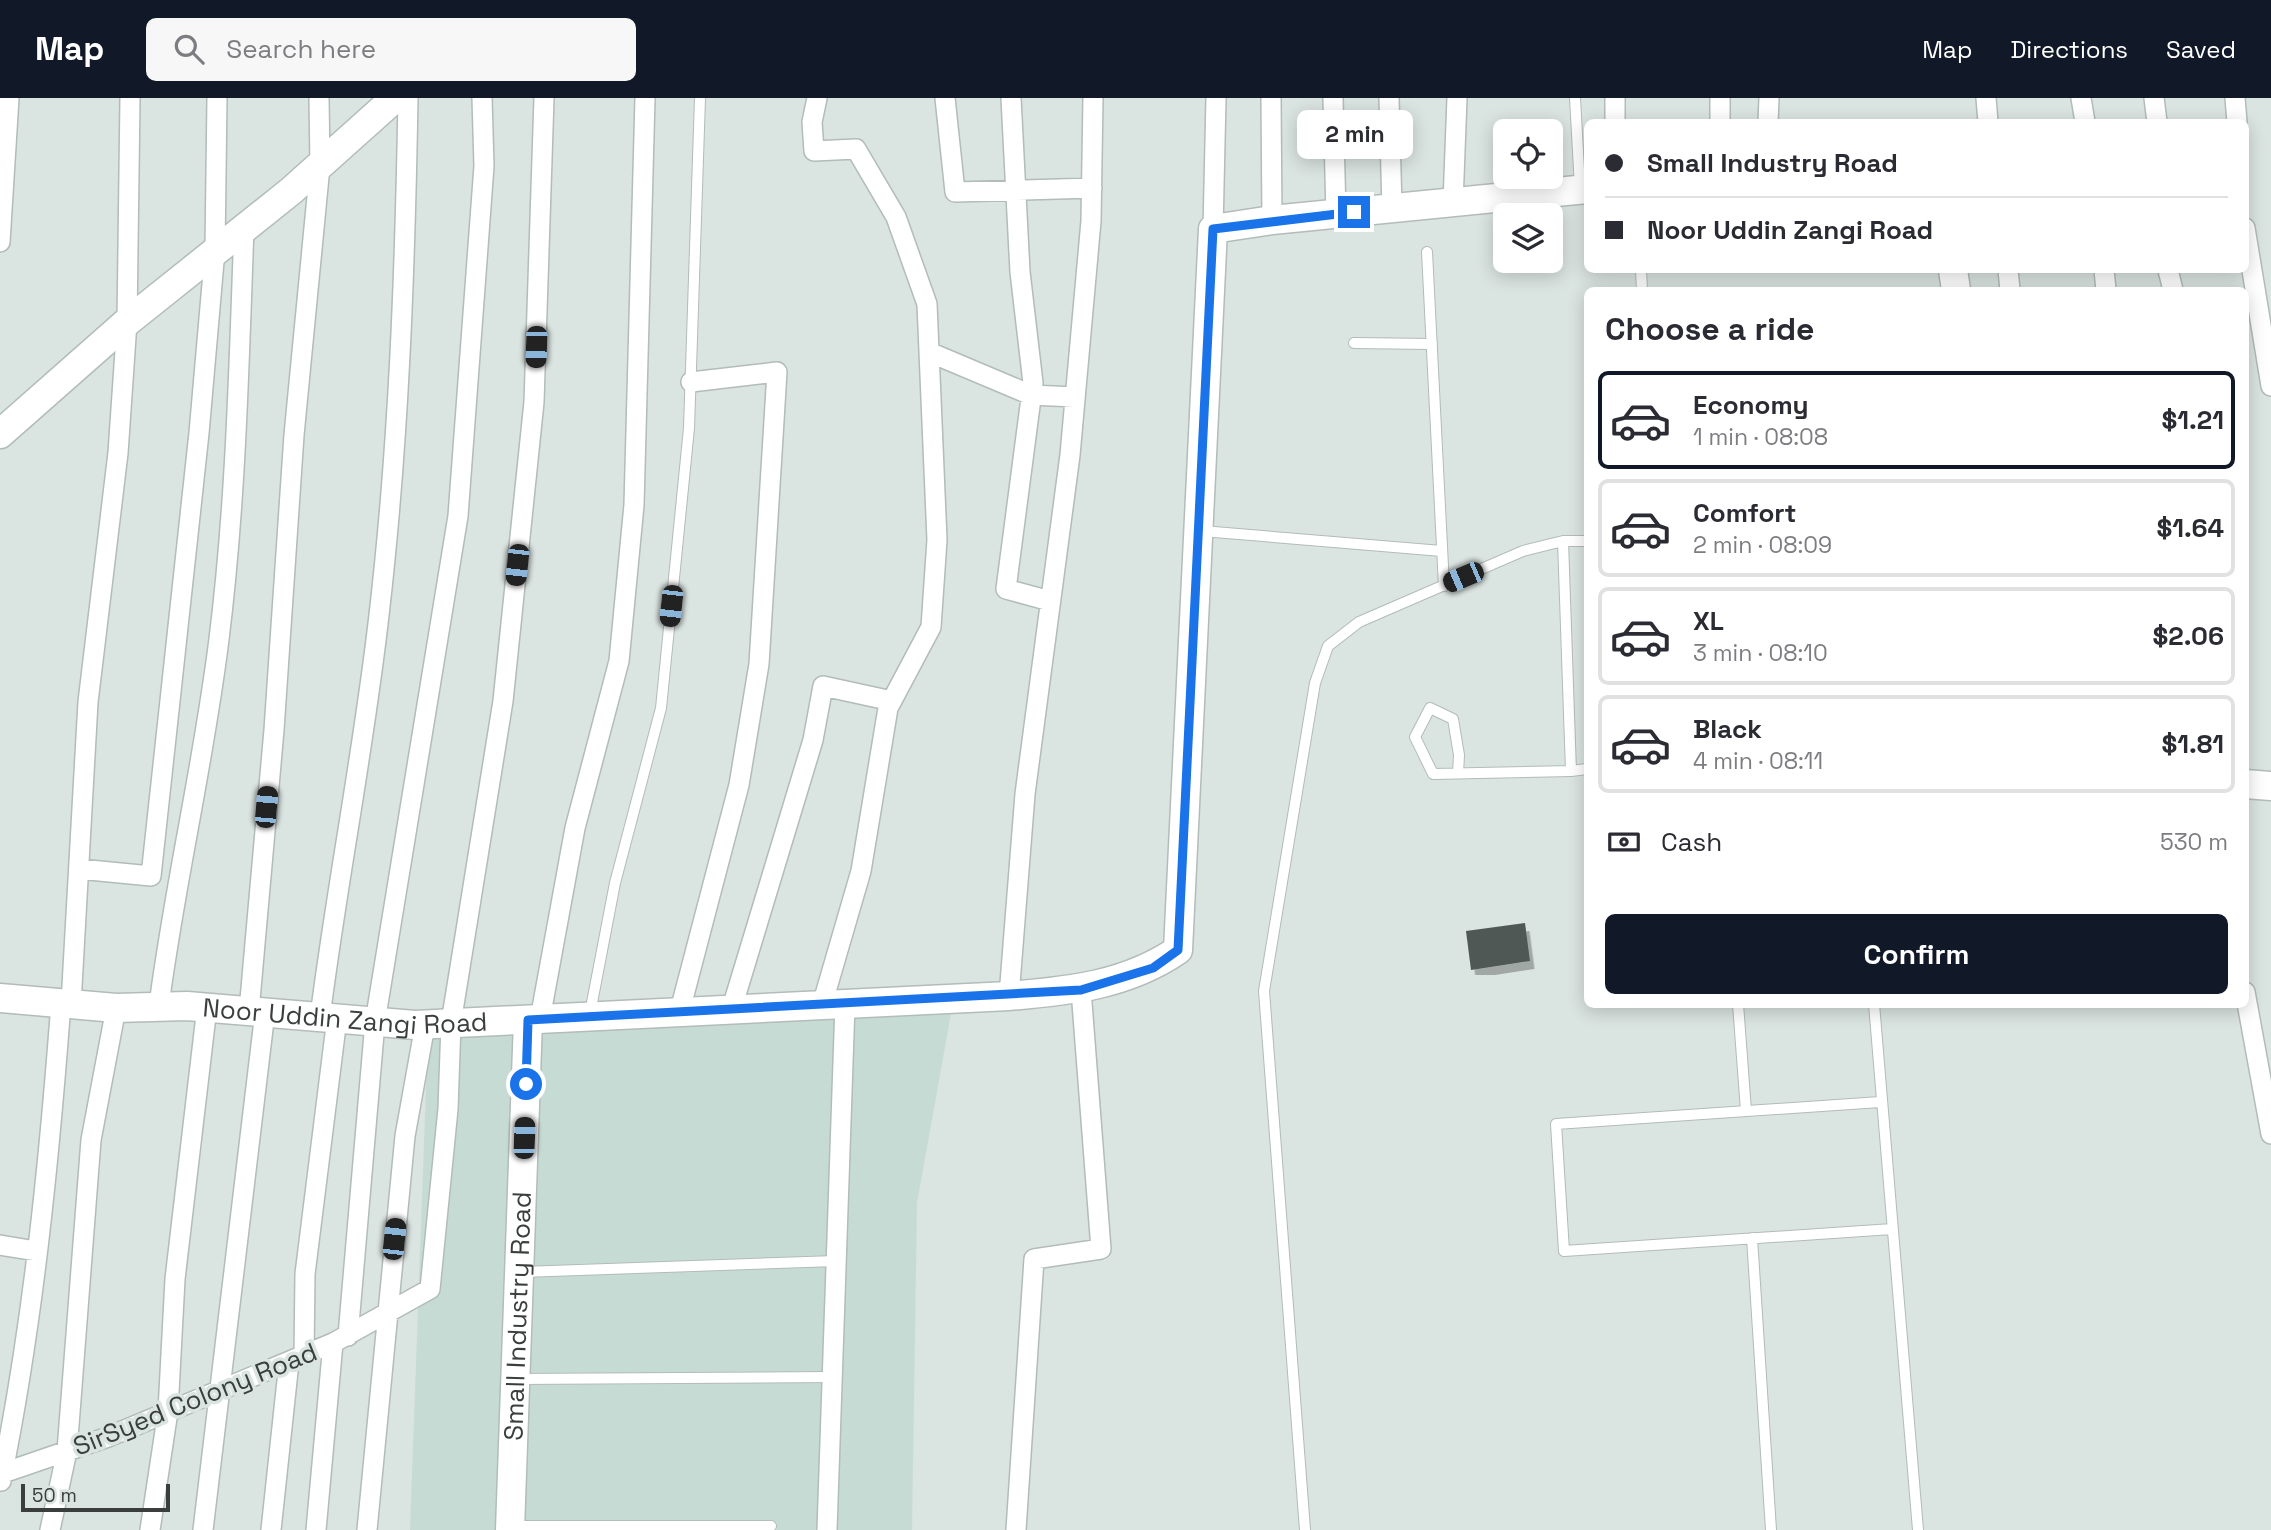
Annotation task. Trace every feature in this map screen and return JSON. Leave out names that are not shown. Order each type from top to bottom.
[{"type":"street","points":[[0,242],[9,98]]},
{"type":"street","points":[[1,1478],[7,1400],[36,1251],[66,1003],[79,869],[88,702],[118,453],[127,322],[130,98]]},
{"type":"street","points":[[79,869],[151,876],[172,709],[215,250],[217,98]]},
{"type":"street","points":[[203,1530],[257,1012],[294,435],[320,166],[319,98]]},
{"type":"street","points":[[0,434],[127,322],[320,166],[395,98]]},
{"type":"street","points":[[271,1530],[296,1359],[328,1018],[379,617],[394,466],[405,274],[408,98]]},
{"type":"street","points":[[316,1530],[375,1021],[458,516],[484,166],[482,98]]},
{"type":"street","points":[[367,1530],[405,1136],[438,1024],[503,701],[534,402],[544,98]]},
{"type":"street","points":[[534,1019],[575,828],[619,661],[635,505],[645,98]]},
{"type":"street","points":[[817,98],[812,122],[814,150],[856,149],[895,217],[927,303],[937,540],[931,627],[892,701],[834,1005],[836,1261],[827,1530]]},
{"type":"street","points":[[945,98],[955,192],[1092,188]]},
{"type":"street","points":[[1011,98],[1018,190],[1020,272],[1033,383],[1006,589],[1050,601]]},
{"type":"street","points":[[1009,996],[1024,794],[1075,397],[1092,188],[1093,98]]},
{"type":"street","points":[[1216,98],[1213,229],[1272,220],[1584,189]]},
{"type":"street","points":[[1271,98],[1272,220]]},
{"type":"street","points":[[1333,98],[1336,214]]},
{"type":"street","points":[[1389,98],[1392,209]]},
{"type":"street","points":[[1453,202],[1457,98]]},
{"type":"street","points":[[1615,98],[1615,119]]},
{"type":"street","points":[[1720,98],[1720,119]]},
{"type":"street","points":[[1768,119],[1769,98]]},
{"type":"street","points":[[1986,98],[1988,119]]},
{"type":"street","points":[[2081,98],[2084,119]]},
{"type":"street","points":[[2154,98],[2157,119]]},
{"type":"street","points":[[2235,98],[2237,119]]},
{"type":"street","points":[[159,1005],[170,924],[219,640],[236,442],[244,227]]},
{"type":"street","name":"Noor Uddin Zangi Road","points":[[0,998],[116,1008],[159,1005],[207,1007],[438,1024],[1009,996],[1081,990],[1153,968],[1178,950],[1213,229]]},
{"type":"street","points":[[2249,252],[2271,386]]},
{"type":"street","points":[[929,352],[1031,395],[1075,397]]},
{"type":"street","points":[[679,1014],[738,785],[759,664],[777,372],[691,382]]},
{"type":"street","points":[[732,1011],[813,740],[823,686],[892,701]]},
{"type":"street","points":[[2249,784],[2271,786]]},
{"type":"street","points":[[1016,1530],[1034,1259],[1101,1249],[1081,990]]},
{"type":"street","points":[[150,1530],[168,1411],[175,1279],[207,1007]]},
{"type":"street","points":[[50,1530],[67,1451],[91,1140],[116,1008]]},
{"type":"street","points":[[2248,1008],[2271,1134]]},
{"type":"street","name":"Small Industry Road","points":[[510,1528],[519,1272],[534,1019]]},
{"type":"street","name":"SirSyed Colony Road","points":[[1,1478],[340,1340],[430,1289],[448,1109],[438,1024]]},
{"type":"street","points":[[0,1245],[36,1251]]},
{"type":"lane","points":[[589,1017],[615,883],[661,708],[690,428],[700,98]]},
{"type":"lane","points":[[1574,98],[1584,189]]},
{"type":"lane","points":[[1427,252],[1444,586]]},
{"type":"lane","points":[[1354,343],[1432,344]]},
{"type":"lane","points":[[1198,531],[1442,551]]},
{"type":"lane","points":[[1305,1530],[1264,991],[1315,683],[1328,646],[1359,622],[1523,551],[1563,541],[1584,541]]},
{"type":"lane","points":[[1563,541],[1571,771]]},
{"type":"lane","points":[[1458,773],[1459,755],[1453,719],[1430,708],[1415,737],[1433,774],[1584,769]]},
{"type":"lane","points":[[1738,1008],[1746,1111]]},
{"type":"lane","points":[[1874,1008],[1880,1102],[1918,1530]]},
{"type":"lane","points":[[1880,1102],[1556,1124],[1564,1251],[1892,1229]]},
{"type":"lane","points":[[1752,1238],[1771,1530]]},
{"type":"lane","points":[[519,1272],[836,1261]]},
{"type":"lane","points":[[515,1380],[832,1377]]},
{"type":"lane","points":[[510,1528],[771,1526]]},
{"type":"shaded area","points":[[952,1008],[917,1203],[912,1530],[410,1530],[428,1032]]},
{"type":"building","points":[[1525,923],[1530,961],[1471,970],[1466,931]]},
{"type":"route","points":[[526,1084],[528,1020],[1081,990],[1153,968],[1178,950],[1213,229],[1354,212]]}]
